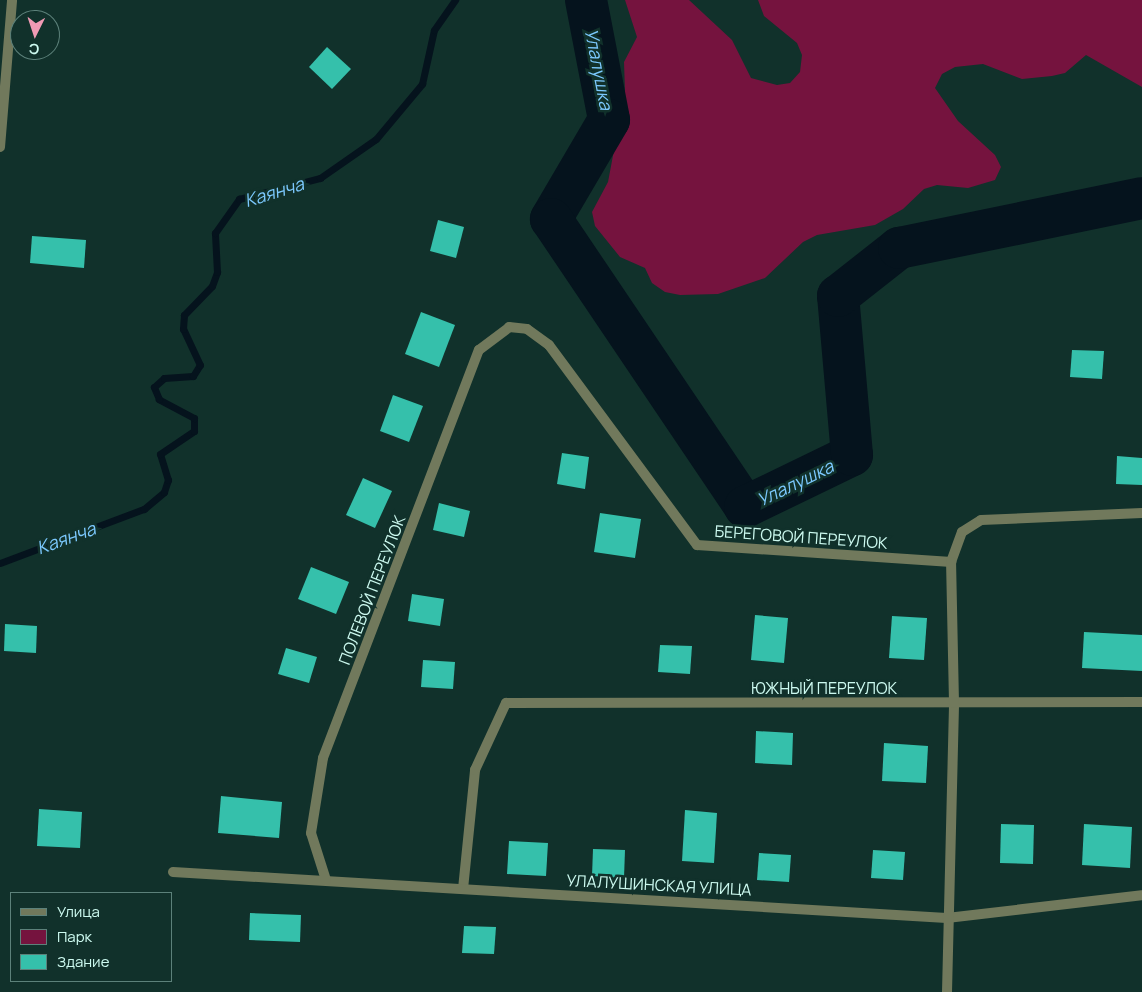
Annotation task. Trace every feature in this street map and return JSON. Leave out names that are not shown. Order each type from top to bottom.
[{"type":"street","points":[[0,147],[12,0]]},
{"type":"street","name":"БЕРЕГОВОЙ ПЕРЕУЛОК","points":[[509,327],[527,329],[549,345],[697,545],[951,562]]},
{"type":"street","name":"ПОЛЕВОЙ ПЕРЕУЛОК","points":[[326,880],[311,833],[323,758],[479,350],[509,327]]},
{"type":"street","points":[[947,992],[954,703],[951,562],[962,532],[981,520],[1142,513]]},
{"type":"street","name":"ЮЖНЫЙ ПЕРЕУЛОК","points":[[463,889],[475,770],[506,703],[1142,702]]},
{"type":"street","name":"УЛАЛУШИНСКАЯ УЛИЦА","points":[[173,872],[948,918],[1142,895]]},
{"type":"green space","points":[[625,0],[689,0],[732,40],[751,78],[777,85],[790,83],[800,72],[802,55],[797,43],[764,16],[758,0],[1142,0],[1142,87],[1086,55],[1065,73],[1022,79],[983,64],[955,67],[942,74],[935,88],[958,121],[995,155],[1001,167],[995,180],[968,188],[937,185],[924,189],[903,209],[875,225],[817,235],[803,242],[765,278],[718,294],[680,295],[665,292],[652,283],[645,268],[620,257],[595,226],[592,212],[608,182],[625,92],[624,62],[637,37]]},
{"type":"building","points":[[327,47],[351,69],[332,89],[309,67]]},
{"type":"building","points":[[438,220],[464,227],[456,258],[430,251]]},
{"type":"building","points":[[32,236],[86,240],[84,268],[30,263]]},
{"type":"building","points":[[421,312],[455,325],[439,367],[405,354]]},
{"type":"building","points":[[1072,350],[1104,351],[1102,379],[1070,377]]},
{"type":"building","points":[[393,395],[423,406],[409,442],[380,431]]},
{"type":"building","points":[[562,453],[589,457],[585,489],[557,484]]},
{"type":"building","points":[[1117,456],[1142,458],[1142,485],[1116,484]]},
{"type":"building","points":[[363,478],[392,491],[375,528],[346,515]]},
{"type":"building","points":[[439,503],[470,511],[464,537],[433,530]]},
{"type":"building","points":[[600,513],[641,519],[635,558],[594,552]]},
{"type":"building","points":[[311,567],[349,582],[336,614],[298,599]]},
{"type":"building","points":[[412,594],[444,599],[440,626],[408,621]]},
{"type":"building","points":[[755,615],[788,618],[784,663],[751,660]]},
{"type":"building","points":[[892,616],[927,618],[924,660],[889,658]]},
{"type":"building","points":[[5,624],[37,626],[36,653],[4,651]]},
{"type":"building","points":[[1084,632],[1142,635],[1142,671],[1082,668]]},
{"type":"building","points":[[660,645],[692,646],[690,674],[658,672]]},
{"type":"building","points":[[286,648],[317,657],[309,683],[278,674]]},
{"type":"building","points":[[423,660],[455,662],[453,689],[421,687]]},
{"type":"building","points":[[756,731],[793,733],[792,765],[755,763]]},
{"type":"building","points":[[884,743],[928,746],[926,783],[882,781]]},
{"type":"building","points":[[221,796],[282,802],[279,838],[218,833]]},
{"type":"building","points":[[39,809],[82,812],[80,848],[37,846]]},
{"type":"building","points":[[685,810],[717,813],[714,863],[682,861]]},
{"type":"building","points":[[1001,824],[1034,825],[1033,864],[1000,863]]},
{"type":"building","points":[[1084,824],[1132,827],[1130,868],[1082,865]]},
{"type":"building","points":[[509,841],[548,843],[546,876],[507,874]]},
{"type":"building","points":[[593,849],[625,850],[624,878],[592,876]]},
{"type":"building","points":[[873,850],[905,852],[903,880],[871,878]]},
{"type":"building","points":[[759,853],[791,855],[789,882],[757,880]]},
{"type":"building","points":[[250,913],[301,915],[300,942],[249,940]]},
{"type":"building","points":[[464,926],[496,927],[494,954],[462,953]]},
{"type":"waterway","name":"Каянча","points":[[0,563],[144,509],[164,492],[168,480],[160,454],[194,431],[194,418],[159,399],[154,387],[164,378],[193,376],[200,365],[183,329],[184,315],[212,286],[217,272],[215,233],[239,199],[320,178],[376,139],[422,84],[434,30],[455,0]]},
{"type":"waterway","name":"Улалушка","points":[[586,0],[609,120],[551,219],[745,507],[852,455],[838,296],[899,248],[1142,198]]}]
